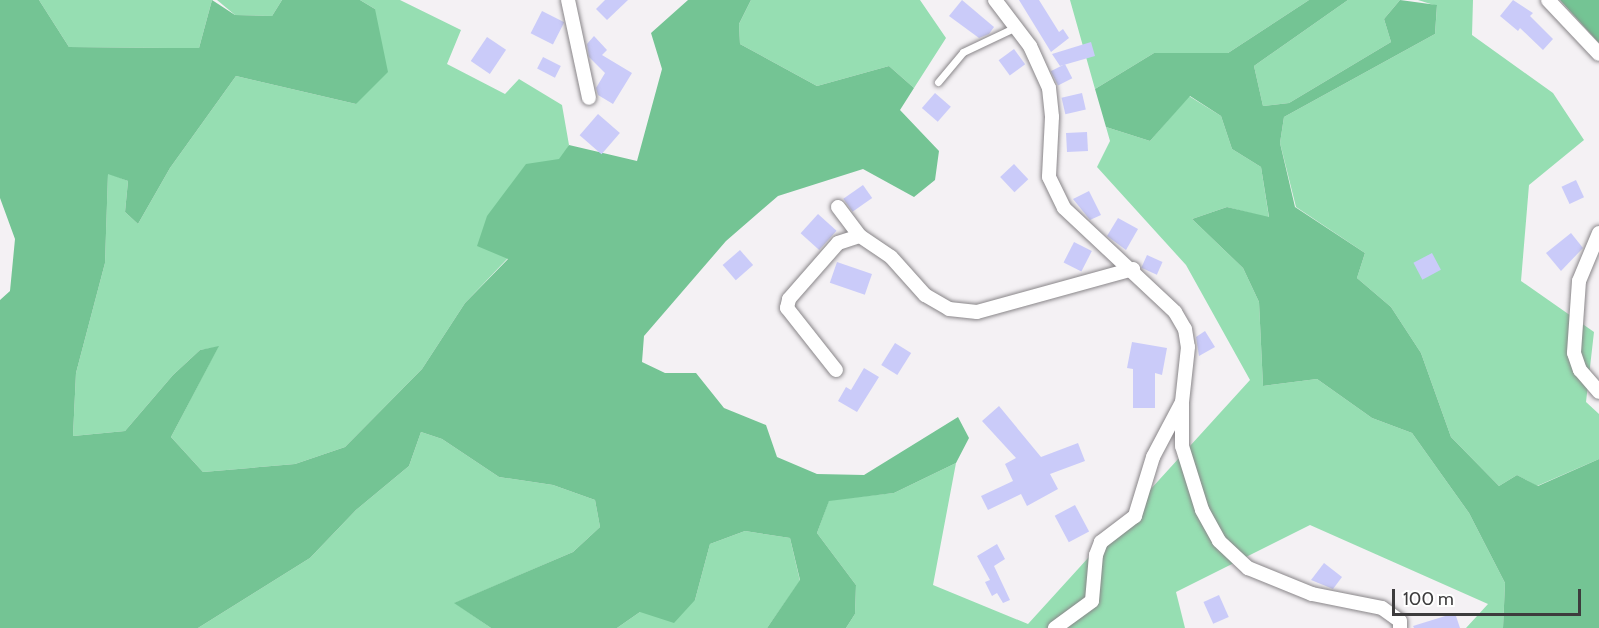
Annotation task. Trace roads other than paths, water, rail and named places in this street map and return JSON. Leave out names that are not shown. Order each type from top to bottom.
[{"type":"street","points":[[568,0],[589,98]]},
{"type":"street","points":[[995,0],[1030,46],[1049,88],[1052,117],[1048,177],[1064,208],[1133,269],[1175,312],[1185,329],[1188,347],[1182,402],[1182,446],[1202,510],[1219,541],[1248,568],[1312,594],[1382,608],[1400,621],[1400,628]]},
{"type":"street","points":[[1548,0],[1599,54]]},
{"type":"street","points":[[838,207],[860,236],[891,257],[925,295],[949,309],[977,312],[1133,269]]},
{"type":"street","points":[[1599,233],[1579,282],[1574,353],[1580,370],[1599,392]]},
{"type":"street","points":[[836,370],[787,308],[789,299],[838,243],[860,236]]},
{"type":"street","points":[[1055,628],[1092,601],[1096,555],[1101,542],[1136,516],[1153,457],[1182,402]]},
{"type":"lane","points":[[938,82],[963,52],[1016,27]]}]
